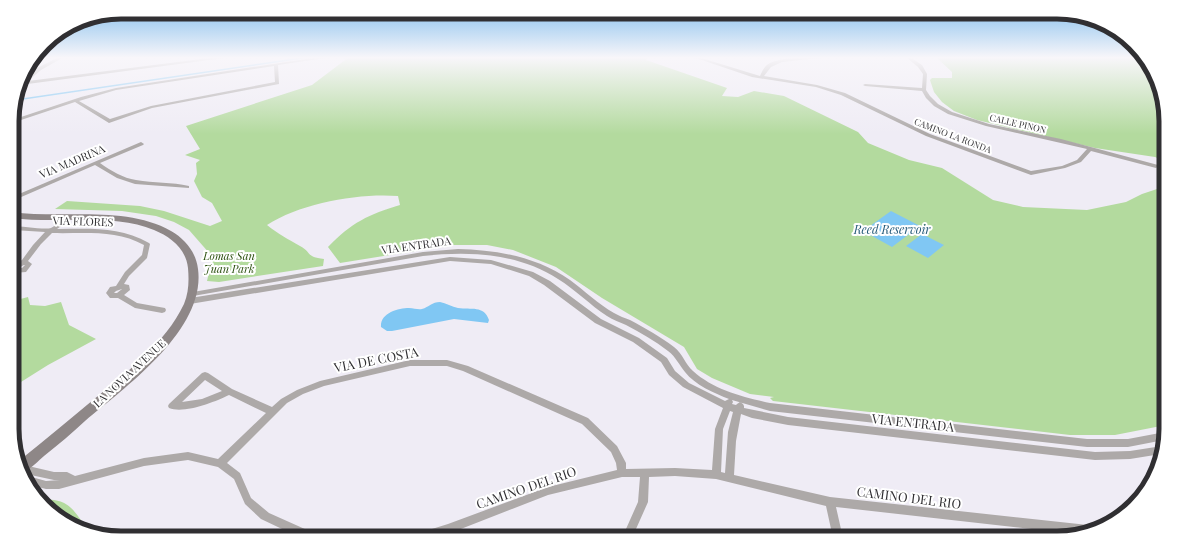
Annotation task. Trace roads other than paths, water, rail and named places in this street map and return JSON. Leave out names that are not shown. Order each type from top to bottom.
[{"type":"main road","name":"LA NOVIA AVENUE","points":[[19,215],[133,221],[155,226],[172,234],[184,245],[191,256],[195,269],[191,297],[184,314],[170,336],[123,382],[25,463]]},
{"type":"street","points":[[19,120],[76,100],[116,90],[163,83]]},
{"type":"street","points":[[76,100],[109,121],[151,107],[277,83]]},
{"type":"street","name":"CAMINO LA RONDA","points":[[796,83],[817,86],[844,94],[928,135],[1031,173],[1050,170],[1079,161],[1089,150]]},
{"type":"street","points":[[865,85],[924,90],[924,83]]},
{"type":"street","name":"CALLE PINON","points":[[924,90],[936,105],[969,120],[1061,141],[1089,150],[1138,160],[1156,166]]},
{"type":"street","name":"VIA MADRINA","points":[[19,196],[141,144]]},
{"type":"street","points":[[95,163],[129,181],[187,187]]},
{"type":"street","points":[[19,265],[24,262],[50,231],[60,226],[66,218]]},
{"type":"street","name":"VIA FLORES","points":[[19,229],[50,231],[113,232],[135,236],[147,244],[144,256],[127,274],[119,286],[124,286],[126,290],[119,295],[136,305],[162,310]]},
{"type":"street","name":"VIA ENTRADA","points":[[331,274],[444,251],[478,251],[512,256],[544,268],[561,277],[612,316],[626,322],[676,353],[686,367],[696,377],[722,394],[743,400],[770,407],[1087,443],[1128,443],[1158,437]]},
{"type":"street","name":"VIA ENTRADA","points":[[191,297],[331,274],[450,259],[491,262],[531,274],[547,283],[598,320],[636,340],[664,360],[672,373],[686,385],[727,406],[788,421],[1095,456],[1130,455],[1157,451]]},
{"type":"street","points":[[19,271],[27,268],[29,264],[24,262]]},
{"type":"street","points":[[617,330],[626,322]]},
{"type":"street","name":"VIA DE COSTA","points":[[220,463],[284,401],[300,392],[323,383],[410,363],[447,363],[519,391],[585,421],[614,449],[621,463],[622,472]]},
{"type":"street","points":[[672,373],[686,367]]},
{"type":"street","points":[[229,391],[212,400],[195,405],[172,406],[205,375],[229,391],[273,412]]},
{"type":"street","points":[[716,476],[719,429],[731,396]]},
{"type":"street","points":[[729,478],[735,417],[743,400]]},
{"type":"street","points":[[34,482],[46,485],[60,485],[72,480],[144,462],[188,456],[220,463],[236,476],[248,501],[265,516],[297,531]]},
{"type":"street","points":[[28,470],[54,476],[67,476],[72,480]]},
{"type":"street","name":"CAMINO DEL RIO","points":[[442,531],[548,491],[622,472],[675,472],[716,476],[830,502],[1078,529]]},
{"type":"street","points":[[630,531],[643,502],[645,473]]},
{"type":"street","points":[[830,502],[836,531]]},
{"type":"water","name":"Reed Reservoir","points":[[891,211],[920,226],[892,247],[863,231]]},
{"type":"water","points":[[922,234],[944,245],[928,258],[906,246]]},
{"type":"water","points":[[440,302],[458,308],[480,310],[487,315],[489,320],[488,323],[454,319],[392,331],[387,331],[381,327],[383,318],[390,312],[409,308],[422,309]]},
{"type":"waterway","points":[[21,99],[134,83]]},
{"type":"park label","name":"Lomas San Juan Park","points":[[229,261]]}]
